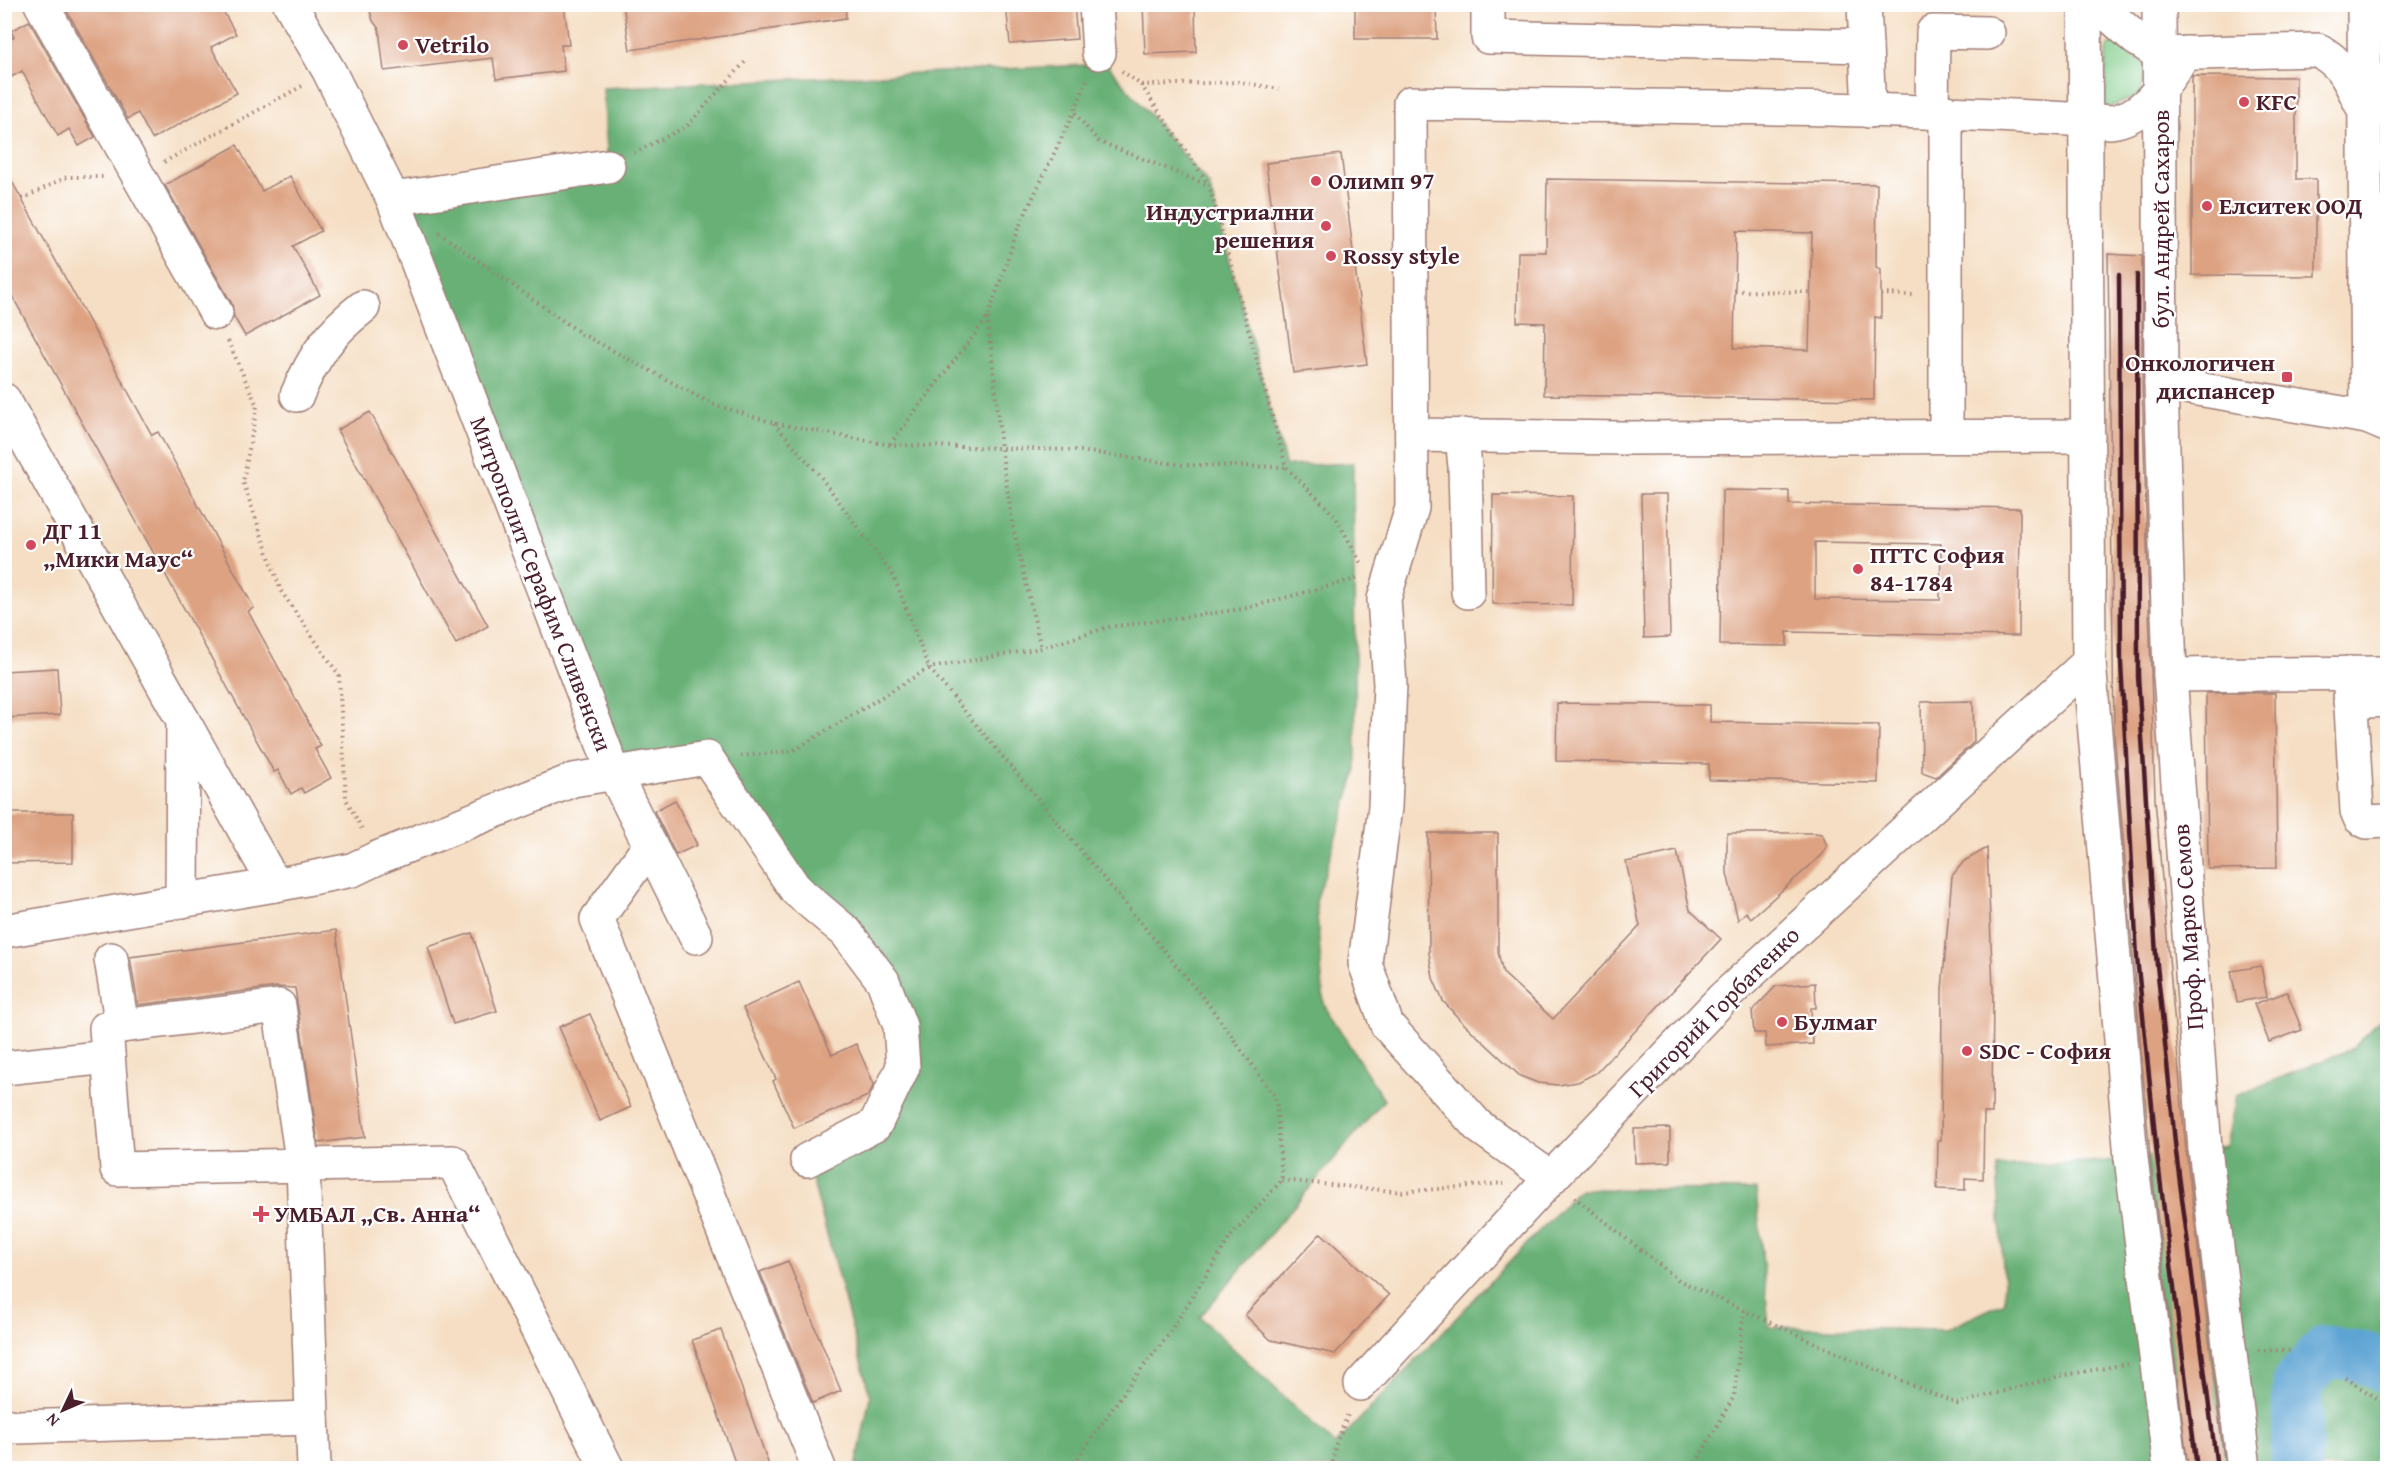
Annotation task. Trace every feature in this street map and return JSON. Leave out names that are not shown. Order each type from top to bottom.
[{"type":"street","points":[[41,4],[216,313]]},
{"type":"street","name":"Митрополит Серафим Сливенски","points":[[290,4],[329,71],[393,199],[614,773],[707,758]]},
{"type":"street","points":[[1096,4],[1099,53]]},
{"type":"street","points":[[1488,4],[1488,37],[1866,46]]},
{"type":"street","points":[[1864,4],[1869,111]]},
{"type":"street","points":[[2085,4],[2089,662],[2131,1158],[2170,1468]]},
{"type":"street","points":[[2097,4],[2135,38],[2173,53],[2318,50],[2333,58],[2345,72],[2363,108]]},
{"type":"street","name":"бул. Андрей Сахаров","points":[[2159,4],[2173,53],[2160,87],[2161,383]]},
{"type":"street","points":[[2161,383],[2377,421],[2363,108],[2364,4]]},
{"type":"street","points":[[1946,435],[1939,112],[1933,32],[1988,33]]},
{"type":"street","points":[[1551,1178],[1478,1126],[1387,1025],[1365,963],[1385,807],[1390,684],[1384,599],[1412,508],[1410,103],[1939,112],[2111,122],[2131,116],[2144,108],[2160,87]]},
{"type":"street","points":[[393,199],[608,166]]},
{"type":"street","points":[[297,395],[309,367],[323,344],[341,324],[363,308]]},
{"type":"street","name":"Проф. Марко Семов","points":[[2161,383],[2170,675],[2205,1149],[2244,1468]]},
{"type":"street","points":[[4,400],[275,885]]},
{"type":"street","points":[[1412,435],[1622,438],[2088,436]]},
{"type":"street","points":[[1462,435],[1466,467],[1468,592]]},
{"type":"street","name":"Григорий Горбатенко","points":[[1361,1384],[1551,1178],[1722,999],[2089,662]]},
{"type":"street","points":[[2170,675],[2349,687],[2384,687]]},
{"type":"street","points":[[2349,687],[2357,811],[2360,818],[2367,822],[2388,821]]},
{"type":"street","points":[[182,901],[183,718]]},
{"type":"street","points":[[707,758],[796,890],[846,932],[883,981],[900,1026],[903,1068],[875,1125],[807,1160]]},
{"type":"street","points":[[4,931],[352,870],[573,780],[614,773],[696,937]]},
{"type":"street","points":[[650,845],[597,919],[819,1468]]},
{"type":"street","points":[[111,959],[122,1026]]},
{"type":"street","points":[[314,1468],[303,1166],[279,1006],[106,1028],[117,1169],[303,1166],[453,1162],[607,1468]]},
{"type":"street","points":[[4,1068],[108,1057]]},
{"type":"street","points":[[4,1425],[16,1427],[312,1418]]},
{"type":"path","points":[[890,445],[988,317],[1017,231],[1074,112],[1099,53],[1141,85],[1209,185],[1286,467],[1335,516],[1362,566]]},
{"type":"path","points":[[608,166],[687,126],[745,62]]},
{"type":"path","points":[[22,199],[67,177],[138,177],[329,71]]},
{"type":"path","points":[[1141,85],[1240,82],[1279,89]]},
{"type":"path","points":[[1074,112],[1098,141],[1209,185]]},
{"type":"path","points":[[430,226],[582,334],[712,404],[774,423],[890,445],[1074,450],[1183,465],[1286,467]]},
{"type":"path","points":[[1735,291],[1810,292]]},
{"type":"path","points":[[1881,294],[1896,295]]},
{"type":"path","points":[[216,313],[257,405],[243,482],[281,591],[339,675],[346,799],[377,858]]},
{"type":"path","points":[[988,317],[1001,448],[1013,527],[1041,648]]},
{"type":"path","points":[[774,423],[819,476],[894,577],[929,668],[1209,1005],[1276,1098],[1282,1180],[1232,1235],[1166,1338],[1128,1386],[1071,1468]]},
{"type":"path","points":[[707,758],[793,751],[929,668],[1041,648],[1109,627],[1243,609],[1290,597]]},
{"type":"path","points":[[1551,1178],[1680,1281],[1957,1404],[2060,1376],[2131,1364]]},
{"type":"path","points":[[1282,1180],[1402,1192],[1505,1183]]},
{"type":"path","points":[[1693,1468],[1734,1396],[1744,1310]]},
{"type":"path","points":[[2252,1349],[2294,1351]]},
{"type":"path","points":[[2345,1378],[2388,1405]]},
{"type":"path","points":[[1332,1468],[1335,1446],[1361,1384]]},
{"type":"green space","points":[[2115,43],[2148,65],[2140,95],[2105,109],[2106,51],[2108,46]]},
{"type":"green space","points":[[1107,64],[1209,185],[1286,466],[1353,463],[1356,772],[1316,902],[1324,1005],[1384,1100],[1200,1317],[1335,1445],[1579,1189],[1756,1190],[1769,1327],[1945,1330],[2005,1302],[1997,1167],[2105,1161],[2226,1146],[2236,1096],[2353,1048],[2387,1013],[2387,1468],[856,1468],[870,1396],[807,1160],[875,1125],[900,1026],[707,758],[614,773],[393,199],[608,166],[603,88]]},
{"type":"building","points":[[63,4],[219,4],[236,34],[211,47],[237,93],[152,139],[138,113],[128,119]]},
{"type":"building","points":[[368,4],[564,4],[569,45],[561,45],[564,71],[496,79],[493,58],[384,71],[379,29],[373,21]]},
{"type":"building","points":[[623,4],[845,4],[846,18],[630,50]]},
{"type":"building","points":[[1006,4],[1074,4],[1077,39],[1010,44]]},
{"type":"building","points":[[1143,4],[1195,4],[1196,52],[1145,54]]},
{"type":"building","points":[[1355,4],[1436,4],[1437,39],[1355,39]]},
{"type":"building","points":[[29,21],[95,137],[79,146],[69,129],[58,136],[22,71],[4,81],[4,42],[14,37],[11,31]]},
{"type":"building","points":[[2192,76],[2296,77],[2296,179],[2316,179],[2316,276],[2192,275]]},
{"type":"building","points":[[237,145],[262,191],[290,176],[321,231],[293,246],[320,295],[245,336],[234,317],[232,304],[165,185]]},
{"type":"building","points":[[1341,154],[1367,364],[1293,373],[1266,163]]},
{"type":"building","points":[[4,167],[152,435],[158,432],[254,608],[248,611],[321,746],[315,749],[331,778],[304,793],[301,788],[291,794],[278,770],[274,772],[4,281]]},
{"type":"building","points":[[1547,179],[1877,184],[1876,267],[1881,269],[1881,318],[1875,317],[1874,400],[1544,395],[1545,323],[1517,322],[1518,252],[1546,252]],"holes":[[[1736,231],[1812,233],[1809,350],[1734,348]]]},
{"type":"building","points":[[2108,254],[2142,256],[2142,384],[2155,799],[2186,1151],[2225,1468],[2188,1468],[2150,1156],[2114,732]]},
{"type":"building","points":[[370,412],[488,626],[456,644],[337,430]]},
{"type":"building","points":[[1722,490],[1789,491],[1789,504],[2020,508],[2019,636],[1787,632],[1787,646],[1720,645]],"holes":[[[1815,542],[1941,544],[1940,600],[1815,599]]]},
{"type":"building","points":[[1641,494],[1667,494],[1670,637],[1644,638]]},
{"type":"building","points":[[1493,495],[1573,496],[1572,605],[1492,604]]},
{"type":"building","points":[[57,668],[60,715],[4,718],[4,671]]},
{"type":"building","points":[[2206,693],[2275,693],[2277,868],[2208,869]]},
{"type":"building","points":[[1973,701],[1974,742],[1936,777],[1922,772],[1921,702]]},
{"type":"building","points":[[1557,703],[1710,705],[1710,722],[1879,725],[1878,783],[1709,780],[1709,764],[1556,761]]},
{"type":"building","points":[[675,800],[697,845],[676,855],[654,811]]},
{"type":"building","points":[[4,813],[73,813],[73,862],[4,863]]},
{"type":"building","points":[[1428,833],[1498,833],[1498,952],[1503,973],[1553,1019],[1640,926],[1626,862],[1677,851],[1690,910],[1721,939],[1596,1073],[1578,1082],[1558,1085],[1538,1083],[1520,1076],[1443,1001],[1433,978],[1429,953]]},
{"type":"building","points":[[1727,833],[1815,833],[1822,834],[1827,846],[1823,854],[1751,918],[1746,912],[1738,920],[1727,873]]},
{"type":"building","points":[[1987,848],[1993,989],[1992,1113],[1984,1113],[1983,1179],[1965,1178],[1965,1190],[1937,1189],[1938,1140],[1941,1140],[1942,989],[1952,876],[1964,861]]},
{"type":"building","points":[[336,930],[365,1137],[318,1143],[295,988],[277,987],[138,1005],[130,957]]},
{"type":"building","points":[[472,933],[497,1011],[453,1024],[428,947]]},
{"type":"building","points":[[2261,966],[2267,997],[2237,1002],[2231,971]]},
{"type":"building","points":[[799,982],[832,1055],[856,1044],[874,1084],[868,1096],[794,1128],[773,1081],[776,1079],[743,1008]]},
{"type":"building","name":"Булмаг","points":[[1815,983],[1816,1008],[1811,1008],[1813,1044],[1766,1047],[1765,1033],[1754,1033],[1752,1011],[1776,986]]},
{"type":"building","points":[[2287,992],[2302,1030],[2269,1042],[2254,1004]]},
{"type":"building","points":[[590,1014],[631,1107],[600,1121],[559,1027]]},
{"type":"building","points":[[1670,1128],[1670,1162],[1635,1163],[1634,1129]]},
{"type":"building","points":[[1321,1233],[1389,1295],[1335,1354],[1271,1340],[1245,1315]]},
{"type":"building","points":[[788,1261],[841,1391],[813,1403],[760,1272]]},
{"type":"building","points":[[721,1330],[770,1468],[737,1468],[692,1340]]},
{"type":"waterway","points":[[2296,1468],[2298,1382],[2326,1351],[2366,1358],[2388,1370]]},
{"type":"railway","points":[[2119,275],[2121,663],[2137,957],[2157,1155],[2197,1468]]},
{"type":"railway","points":[[2137,275],[2138,676],[2156,955],[2176,1152],[2217,1468]]},
{"type":"place","name":"Vetrilo","points":[[403,45]]},
{"type":"place","name":"KFC","points":[[2244,102]]},
{"type":"place","name":"Олимп 97","points":[[1316,181]]},
{"type":"place","name":"Елситек ООД","points":[[2207,206]]},
{"type":"place","name":"Индустриални решения","points":[[1326,226]]},
{"type":"place","name":"Rossy style","points":[[1331,256]]},
{"type":"place","name":"Онкологичен диспансер","points":[[2287,377]]},
{"type":"place","name":"ДГ 11 „Мики Маус“","points":[[31,545]]},
{"type":"place","name":"ПТТС София 84-1784","points":[[1858,569]]},
{"type":"place","name":"Булмаг","points":[[1782,1022]]},
{"type":"place","name":"SDC - София","points":[[1967,1051]]},
{"type":"place","name":"УМБАЛ „Св. Анна“","points":[[261,1214]]}]
